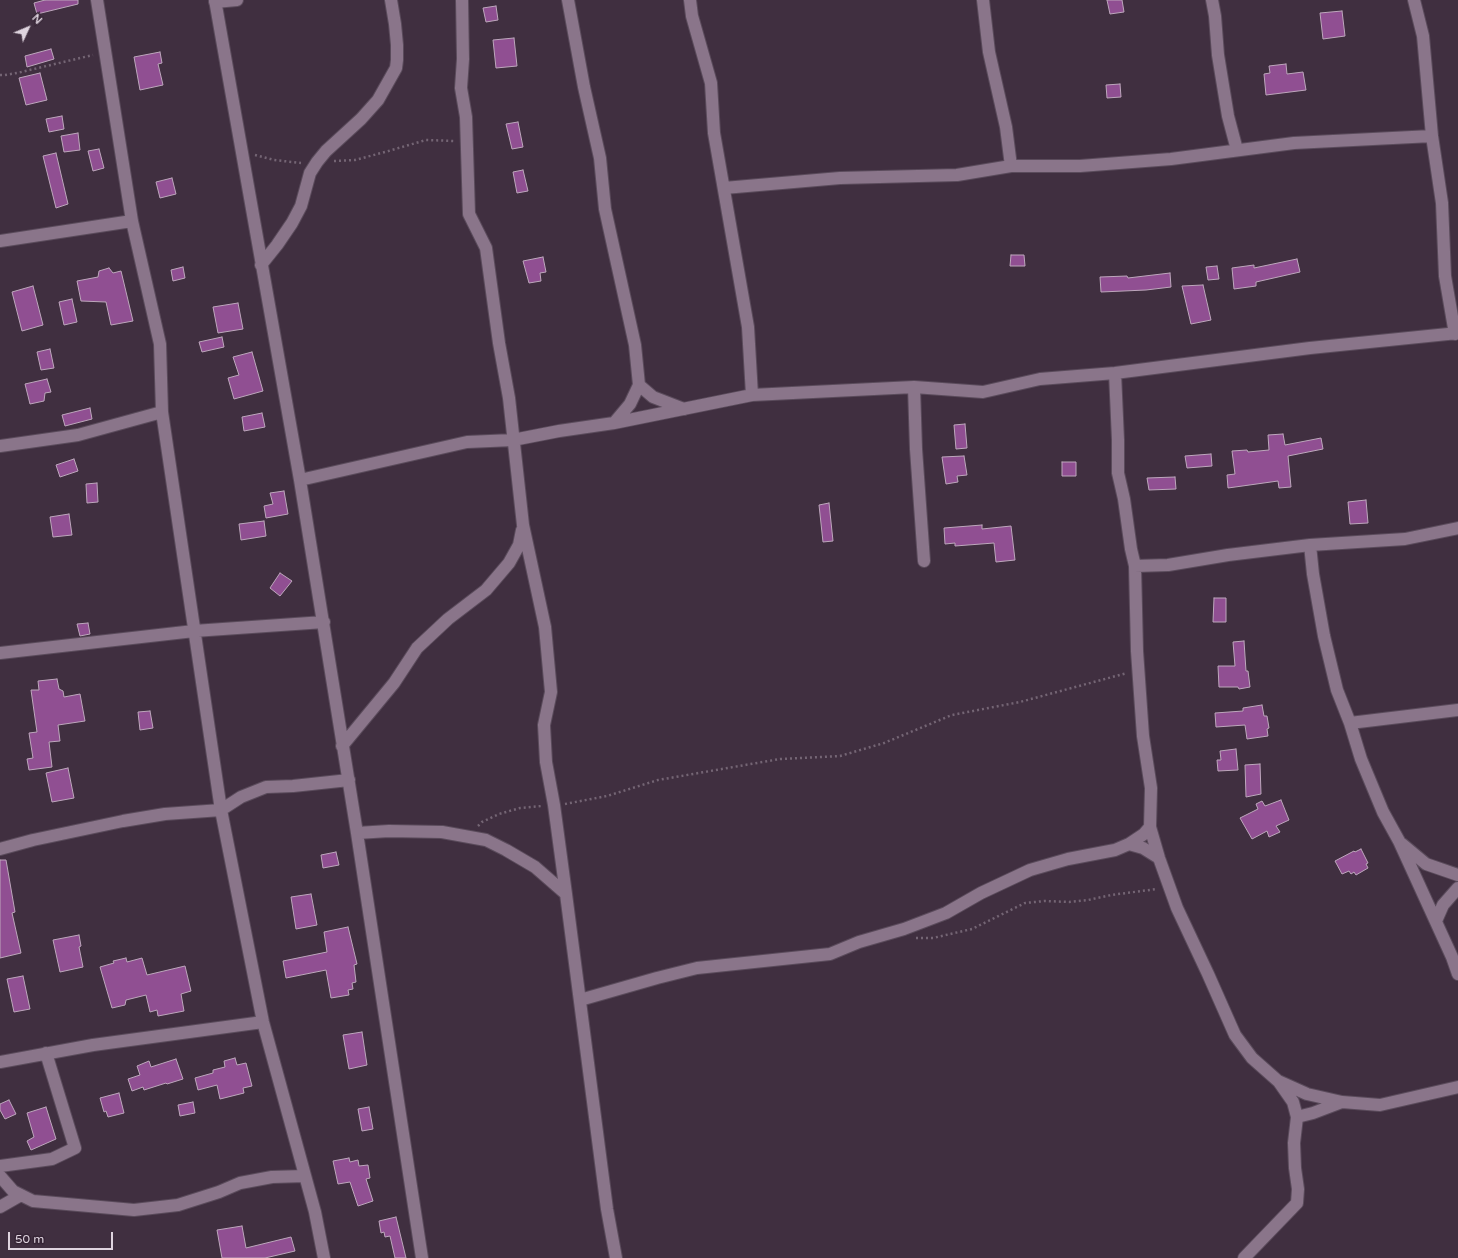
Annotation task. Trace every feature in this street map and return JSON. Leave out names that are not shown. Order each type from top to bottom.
[{"type":"street","points":[[97,0],[132,221],[160,344],[162,412],[221,810],[263,1022],[305,1176],[324,1258]]},
{"type":"street","points":[[237,0],[215,1],[324,622],[422,1258]]},
{"type":"street","points":[[261,265],[292,223],[301,206],[310,173],[317,162],[332,146],[361,120],[378,100],[396,68],[397,45],[391,0]]},
{"type":"street","points":[[462,0],[463,59],[461,88],[466,117],[469,214],[486,248],[499,343],[509,398],[523,525],[545,627],[551,692],[544,725],[546,762],[554,805],[606,1201],[616,1258]]},
{"type":"street","points":[[568,0],[584,87],[600,158],[606,209],[635,346],[639,385],[630,404],[614,423]]},
{"type":"street","points":[[690,0],[692,16],[711,83],[714,133],[748,327],[752,395]]},
{"type":"street","points":[[983,0],[989,52],[1006,127],[1011,166]]},
{"type":"street","points":[[1212,0],[1215,16],[1218,55],[1228,116],[1238,150]]},
{"type":"street","points":[[300,480],[467,442],[513,440],[559,431],[614,423],[752,395],[914,387],[983,392],[1040,379],[1115,373],[1310,348],[1456,334],[1445,276],[1442,203],[1432,136],[1423,36],[1414,0]]},
{"type":"street","points":[[724,188],[840,178],[956,175],[1011,166],[1080,166],[1171,159],[1294,143],[1432,136]]},
{"type":"street","points":[[0,241],[132,221]]},
{"type":"street","points":[[1115,373],[1118,473],[1124,499],[1135,566],[1143,736],[1151,788],[1150,827],[1159,858],[1177,908],[1208,974],[1234,1035],[1252,1058],[1278,1080],[1306,1094],[1342,1102],[1380,1105],[1458,1086]]},
{"type":"street","points":[[639,385],[653,397],[684,408]]},
{"type":"street","points":[[914,387],[916,449],[924,561]]},
{"type":"street","points":[[0,446],[78,435],[162,412]]},
{"type":"street","points":[[342,746],[389,689],[417,648],[448,619],[486,590],[509,563],[519,545],[523,525]]},
{"type":"street","points":[[1135,566],[1168,565],[1228,555],[1310,545],[1405,539],[1458,528]]},
{"type":"street","points":[[1310,545],[1313,574],[1324,636],[1337,690],[1350,723],[1360,759],[1383,812],[1399,841],[1436,921],[1458,974]]},
{"type":"street","points":[[0,653],[194,632],[324,622]]},
{"type":"street","points":[[1350,723],[1458,710]]},
{"type":"street","points":[[0,849],[33,840],[123,821],[165,814],[221,810],[241,797],[266,787],[293,786],[349,780]]},
{"type":"street","points":[[580,1000],[697,968],[830,954],[859,942],[904,929],[946,913],[981,893],[1030,870],[1068,858],[1114,850],[1129,844],[1144,834],[1150,827]]},
{"type":"street","points":[[357,833],[389,831],[442,832],[486,840],[535,867],[566,894]]},
{"type":"street","points":[[1399,841],[1426,864],[1458,875]]},
{"type":"street","points":[[1129,844],[1143,848],[1159,858]]},
{"type":"street","points":[[1436,921],[1443,906],[1458,888]]},
{"type":"street","points":[[0,1062],[93,1044],[263,1022]]},
{"type":"street","points":[[0,1166],[52,1159],[74,1148],[46,1053]]},
{"type":"street","points":[[1244,1258],[1297,1204],[1298,1189],[1294,1149],[1297,1117],[1293,1102],[1278,1080]]},
{"type":"street","points":[[1297,1117],[1313,1113],[1342,1102]]},
{"type":"street","points":[[0,1176],[13,1191],[33,1201],[134,1210],[178,1205],[219,1192],[240,1183],[272,1177],[305,1176]]},
{"type":"street","points":[[0,1207],[21,1195]]},
{"type":"path","points":[[0,75],[17,73],[105,52]]},
{"type":"path","points":[[241,151],[274,160],[302,163],[355,160],[426,140],[467,142]]},
{"type":"path","points":[[468,837],[482,822],[499,814],[520,808],[554,805],[606,796],[658,780],[780,759],[840,756],[884,743],[952,715],[1020,702],[1139,670]]},
{"type":"path","points":[[915,938],[933,938],[972,929],[1025,903],[1045,901],[1069,902],[1169,888]]},
{"type":"building","points":[[45,0],[78,0],[78,4],[37,14],[34,3]]},
{"type":"building","points":[[1107,0],[1122,0],[1124,12],[1110,14]]},
{"type":"building","points":[[496,6],[498,20],[486,22],[483,8]]},
{"type":"building","points":[[1342,11],[1345,36],[1323,39],[1320,13]]},
{"type":"building","points":[[514,38],[517,66],[496,68],[493,40]]},
{"type":"building","points":[[51,49],[54,59],[27,67],[25,56]]},
{"type":"building","points":[[160,52],[162,63],[158,64],[163,85],[140,90],[134,57]]},
{"type":"building","points":[[1286,64],[1287,74],[1303,72],[1306,90],[1266,95],[1264,74],[1270,73],[1269,66]]},
{"type":"building","points":[[40,73],[47,100],[26,105],[19,78]]},
{"type":"building","points":[[1120,84],[1121,97],[1107,98],[1106,85]]},
{"type":"building","points":[[62,116],[64,129],[49,132],[46,119]]},
{"type":"building","points":[[518,122],[523,147],[512,149],[506,124]]},
{"type":"building","points":[[78,133],[80,150],[64,152],[61,136]]},
{"type":"building","points":[[99,149],[104,168],[93,171],[88,151]]},
{"type":"building","points":[[56,153],[68,204],[56,208],[43,156]]},
{"type":"building","points":[[523,170],[528,191],[517,193],[513,172]]},
{"type":"building","points":[[172,178],[176,194],[160,198],[156,182]]},
{"type":"building","points":[[1011,255],[1024,255],[1025,266],[1010,266]]},
{"type":"building","points":[[543,257],[546,272],[540,273],[541,281],[529,283],[523,261]]},
{"type":"building","points":[[1297,259],[1300,272],[1256,282],[1256,286],[1234,289],[1232,268],[1254,265],[1254,268]]},
{"type":"building","points":[[1217,266],[1219,279],[1208,280],[1206,267]]},
{"type":"building","points":[[183,267],[185,278],[173,281],[171,270]]},
{"type":"building","points":[[109,268],[113,273],[121,271],[133,321],[111,325],[106,302],[81,301],[77,281],[98,277],[99,271]]},
{"type":"building","points":[[1170,273],[1171,287],[1146,290],[1101,292],[1100,277],[1127,276],[1128,278]]},
{"type":"building","points":[[1203,285],[1211,320],[1191,324],[1182,286]]},
{"type":"building","points":[[33,286],[43,325],[22,331],[12,292]]},
{"type":"building","points":[[72,299],[77,322],[64,325],[59,302]]},
{"type":"building","points":[[238,303],[243,329],[218,333],[213,307]]},
{"type":"building","points":[[222,337],[224,347],[202,352],[199,342]]},
{"type":"building","points":[[50,349],[54,368],[41,370],[37,352]]},
{"type":"building","points":[[252,352],[263,391],[234,399],[228,378],[239,375],[233,357]]},
{"type":"building","points":[[47,379],[51,392],[45,393],[44,401],[30,404],[25,384]]},
{"type":"building","points":[[90,408],[92,419],[65,426],[62,415]]},
{"type":"building","points":[[262,413],[265,427],[244,431],[242,417]]},
{"type":"building","points":[[965,424],[967,448],[956,449],[954,425]]},
{"type":"building","points":[[1283,434],[1285,445],[1321,438],[1323,449],[1288,456],[1291,487],[1279,488],[1278,481],[1228,488],[1227,475],[1235,474],[1232,451],[1247,450],[1248,452],[1269,450],[1268,435]]},
{"type":"building","points":[[1211,454],[1212,466],[1187,468],[1185,456]]},
{"type":"building","points":[[964,456],[967,475],[957,476],[958,482],[946,484],[942,457]]},
{"type":"building","points":[[74,459],[78,471],[60,477],[56,465]]},
{"type":"building","points":[[1062,462],[1076,462],[1076,476],[1062,476]]},
{"type":"building","points":[[1175,477],[1176,489],[1149,490],[1147,478]]},
{"type":"building","points":[[97,483],[98,502],[87,503],[86,484]]},
{"type":"building","points":[[284,491],[288,514],[266,518],[264,506],[273,504],[270,493]]},
{"type":"building","points":[[1366,500],[1368,523],[1350,524],[1348,502]]},
{"type":"building","points":[[829,503],[833,541],[823,542],[819,505]]},
{"type":"building","points":[[69,514],[72,535],[53,537],[50,517]]},
{"type":"building","points":[[264,521],[266,536],[241,540],[239,524]]},
{"type":"building","points":[[982,525],[982,529],[1011,526],[1015,560],[996,562],[994,543],[955,546],[955,543],[945,544],[944,528]]},
{"type":"building","points":[[280,573],[292,581],[280,596],[270,588]]},
{"type":"building","points":[[1214,598],[1226,598],[1226,622],[1213,622]]},
{"type":"building","points":[[88,623],[90,634],[80,636],[77,624]]},
{"type":"building","points":[[1244,641],[1246,671],[1248,671],[1250,687],[1239,689],[1238,687],[1219,687],[1218,666],[1235,666],[1233,642]]},
{"type":"building","points":[[57,679],[59,689],[63,691],[64,697],[80,694],[85,721],[58,725],[60,741],[49,742],[52,767],[29,770],[27,759],[33,758],[29,733],[37,732],[31,690],[39,690],[38,681]]},
{"type":"building","points":[[1262,705],[1264,716],[1267,716],[1269,728],[1267,729],[1268,736],[1247,739],[1245,725],[1216,727],[1215,713],[1243,711],[1243,708]]},
{"type":"building","points":[[150,711],[153,728],[140,730],[138,712]]},
{"type":"building","points":[[1236,749],[1238,770],[1218,771],[1217,760],[1221,760],[1220,751]]},
{"type":"building","points":[[1260,764],[1261,794],[1246,797],[1245,765]]},
{"type":"building","points":[[68,768],[74,798],[52,802],[46,773]]},
{"type":"building","points":[[1281,800],[1289,820],[1276,826],[1280,832],[1269,837],[1267,831],[1252,839],[1240,818],[1258,809],[1256,804],[1262,801],[1265,806]]},
{"type":"building","points":[[1361,849],[1368,863],[1366,864],[1368,868],[1356,875],[1354,872],[1351,874],[1349,871],[1342,874],[1335,861]]},
{"type":"building","points":[[336,852],[339,865],[323,868],[321,855]]},
{"type":"building","points":[[0,860],[6,860],[15,912],[12,913],[21,953],[0,958]]},
{"type":"building","points":[[311,894],[317,925],[296,929],[291,897]]},
{"type":"building","points":[[348,927],[357,964],[354,965],[356,982],[352,983],[353,989],[348,990],[349,995],[331,998],[326,970],[286,978],[283,961],[327,952],[324,932]]},
{"type":"building","points":[[79,935],[81,946],[79,947],[83,967],[60,972],[53,940]]},
{"type":"building","points":[[126,958],[127,962],[142,958],[147,975],[185,966],[191,991],[181,994],[184,1011],[158,1016],[157,1010],[150,1012],[146,995],[126,1000],[125,1005],[112,1008],[100,967],[114,963],[113,961]]},
{"type":"building","points":[[23,976],[30,1009],[14,1012],[7,979]]},
{"type":"building","points":[[362,1032],[367,1065],[349,1069],[343,1035]]},
{"type":"building","points":[[235,1058],[237,1065],[246,1063],[252,1086],[243,1088],[244,1093],[220,1099],[217,1085],[198,1090],[195,1078],[213,1073],[213,1070],[225,1067],[224,1061]]},
{"type":"building","points":[[176,1059],[183,1079],[144,1090],[143,1087],[132,1091],[128,1079],[140,1075],[137,1066],[149,1061],[151,1067]]},
{"type":"building","points":[[119,1093],[124,1113],[108,1117],[106,1111],[104,1112],[100,1098]]},
{"type":"building","points":[[9,1100],[16,1114],[5,1119],[0,1110],[0,1104]]},
{"type":"building","points":[[193,1102],[195,1113],[180,1116],[178,1105]]},
{"type":"building","points":[[46,1107],[56,1139],[31,1150],[27,1141],[34,1137],[27,1113]]},
{"type":"building","points":[[369,1107],[373,1129],[362,1131],[358,1109]]},
{"type":"building","points":[[349,1158],[350,1162],[358,1160],[359,1166],[368,1165],[370,1178],[366,1179],[373,1201],[358,1206],[350,1182],[338,1184],[333,1161]]},
{"type":"building","points":[[396,1217],[406,1258],[395,1258],[390,1236],[385,1237],[384,1232],[381,1233],[379,1221]]},
{"type":"building","points":[[242,1226],[246,1248],[291,1237],[295,1251],[265,1258],[222,1258],[217,1230]]}]
